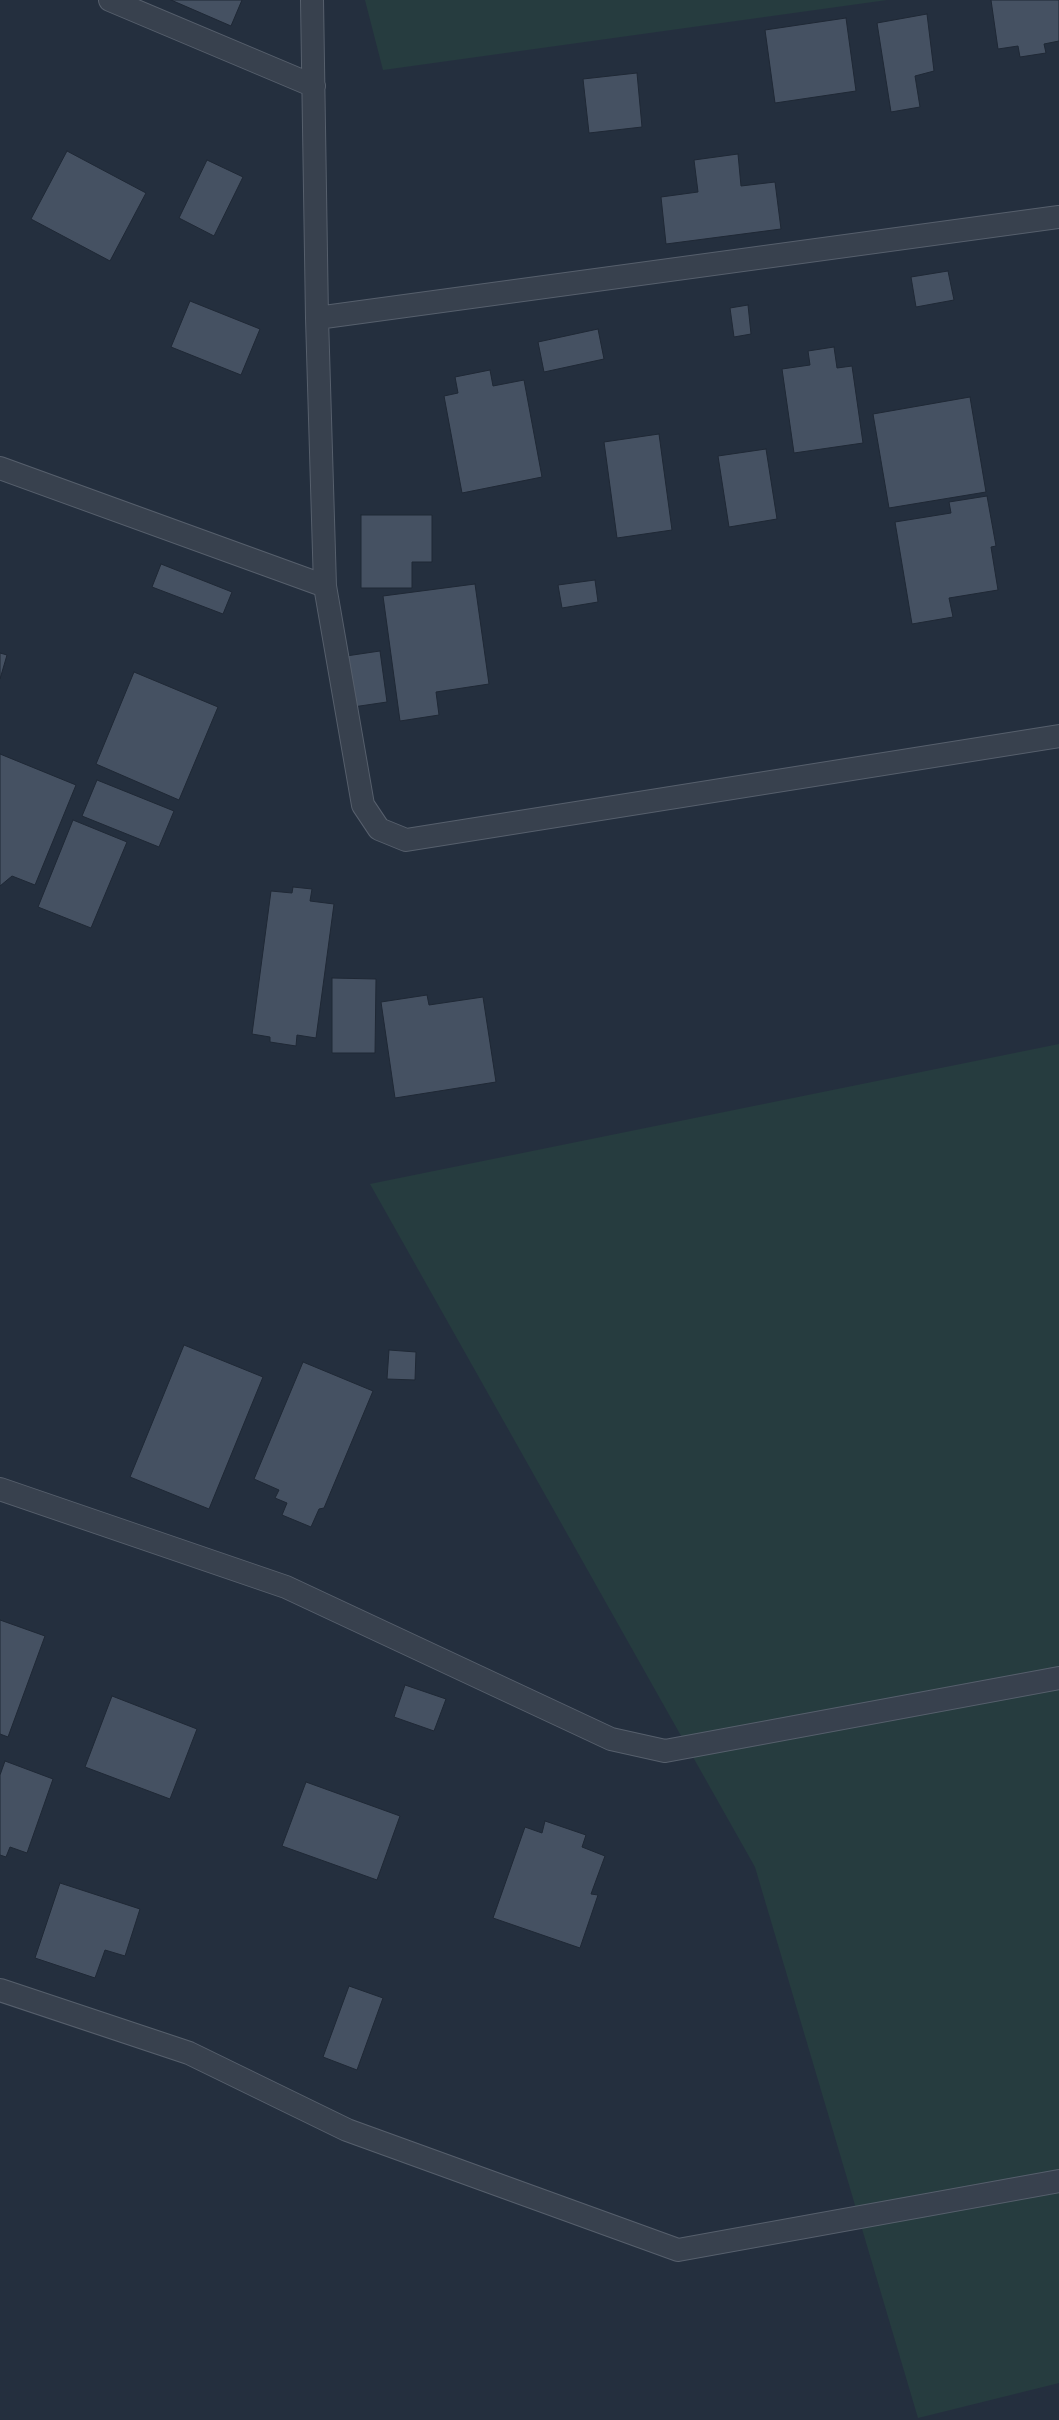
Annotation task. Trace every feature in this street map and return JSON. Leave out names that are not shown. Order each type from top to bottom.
[{"type":"street","points":[[110,0],[314,86]]},
{"type":"street","points":[[312,0],[317,318],[325,586],[363,805],[379,829],[406,840],[1059,736]]},
{"type":"street","points":[[317,318],[1059,217]]},
{"type":"street","points":[[0,468],[325,586]]},
{"type":"street","points":[[0,1489],[286,1587],[611,1739],[665,1751],[1059,1678]]},
{"type":"street","points":[[0,1990],[189,2053],[347,2130],[678,2250],[1059,2181]]},
{"type":"green space","points":[[365,0],[887,0],[383,70]]},
{"type":"green space","points":[[1059,1044],[1059,2383],[918,2418],[755,1867],[370,1184]]},
{"type":"building","points":[[171,0],[242,0],[231,26]]},
{"type":"building","points":[[991,0],[1059,0],[1059,41],[1044,44],[1046,53],[1020,57],[1018,46],[998,49]]},
{"type":"building","points":[[927,14],[934,71],[915,76],[920,107],[891,112],[877,23]]},
{"type":"building","points":[[846,18],[856,91],[775,103],[765,30]]},
{"type":"building","points":[[637,73],[642,127],[589,133],[583,79]]},
{"type":"building","points":[[67,151],[146,193],[110,261],[31,219]]},
{"type":"building","points":[[738,154],[741,186],[775,182],[781,229],[666,244],[661,197],[698,192],[694,160]]},
{"type":"building","points":[[207,160],[243,177],[214,236],[179,218]]},
{"type":"building","points":[[948,271],[954,300],[916,307],[911,277]]},
{"type":"building","points":[[190,301],[260,329],[241,375],[171,347]]},
{"type":"building","points":[[748,305],[751,334],[734,337],[730,308]]},
{"type":"building","points":[[598,329],[604,359],[544,372],[538,342]]},
{"type":"building","points":[[834,347],[837,368],[852,366],[863,443],[794,453],[782,369],[810,365],[808,351]]},
{"type":"building","points":[[490,370],[493,386],[524,380],[542,477],[462,493],[444,396],[458,393],[455,377]]},
{"type":"building","points":[[970,397],[986,492],[889,508],[873,414]]},
{"type":"building","points":[[659,434],[672,530],[617,538],[604,442]]},
{"type":"building","points":[[766,449],[777,519],[729,527],[718,456]]},
{"type":"building","points":[[987,496],[996,546],[991,547],[998,590],[949,598],[953,617],[912,624],[895,522],[951,513],[949,502]]},
{"type":"building","points":[[361,515],[432,515],[432,562],[412,562],[412,588],[361,588]]},
{"type":"building","points":[[161,564],[232,592],[223,614],[152,587]]},
{"type":"building","points":[[595,580],[598,602],[562,608],[558,585]]},
{"type":"building","points":[[475,584],[489,684],[436,692],[439,715],[400,721],[383,596]]},
{"type":"building","points":[[380,651],[387,702],[353,707],[346,656]]},
{"type":"building","points":[[0,653],[7,655],[0,679]]},
{"type":"building","points":[[134,672],[218,707],[179,800],[96,764]]},
{"type":"building","points":[[0,754],[76,785],[35,885],[12,876],[0,886]]},
{"type":"building","points":[[97,780],[174,811],[159,847],[82,816]]},
{"type":"building","points":[[73,820],[127,842],[91,928],[38,907]]},
{"type":"building","points":[[293,887],[312,889],[310,901],[334,904],[316,1038],[297,1035],[296,1046],[270,1042],[270,1037],[252,1034],[271,891],[292,893]]},
{"type":"building","points":[[332,978],[376,979],[375,1053],[332,1053]]},
{"type":"building","points":[[427,995],[429,1005],[483,997],[496,1082],[395,1098],[381,1002]]},
{"type":"building","points":[[184,1345],[263,1377],[209,1509],[130,1477]]},
{"type":"building","points":[[389,1350],[416,1352],[415,1380],[387,1379]]},
{"type":"building","points":[[303,1362],[373,1391],[324,1508],[319,1509],[311,1527],[282,1515],[287,1503],[275,1498],[279,1490],[254,1479]]},
{"type":"building","points":[[0,1620],[45,1636],[8,1737],[0,1734]]},
{"type":"building","points":[[405,1685],[446,1699],[434,1731],[394,1717]]},
{"type":"building","points":[[112,1696],[197,1729],[170,1799],[85,1767]]},
{"type":"building","points":[[5,1761],[53,1779],[27,1853],[10,1847],[6,1857],[0,1855],[0,1775]]},
{"type":"building","points":[[306,1782],[400,1816],[377,1880],[282,1846]]},
{"type":"building","points":[[545,1821],[586,1835],[582,1847],[605,1856],[591,1894],[598,1895],[580,1948],[493,1918],[525,1827],[542,1833]]},
{"type":"building","points":[[60,1883],[140,1909],[125,1956],[105,1950],[95,1978],[35,1958]]},
{"type":"building","points":[[349,1986],[383,1998],[357,2070],[323,2057]]}]
